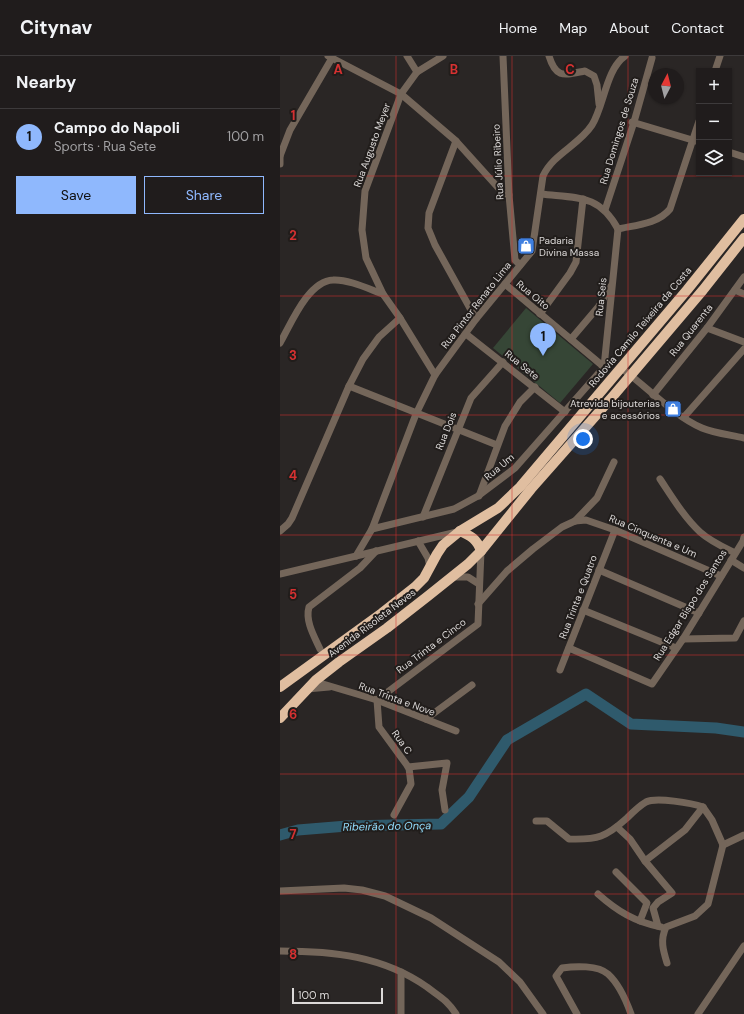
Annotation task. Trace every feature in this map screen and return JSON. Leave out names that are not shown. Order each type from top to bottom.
[{"type":"highway","name":"Rodovia Camilo Teixeira da Costa","points":[[460,531],[498,508],[520,487],[687,290],[744,219]]},
{"type":"highway","points":[[460,531],[476,539],[481,551],[531,489],[703,290],[744,238]]},
{"type":"highway","name":"Avenida Risoleta Neves","points":[[280,687],[382,613],[415,587],[424,578],[437,554],[444,545],[460,531]]},
{"type":"highway","name":"Avenida Risoleta Neves","points":[[280,718],[316,680],[387,628],[468,564],[481,551]]},
{"type":"street","points":[[407,56],[417,72],[443,56]]},
{"type":"street","name":"Rua Júlio Ribeiro","points":[[503,56],[509,195],[515,260],[520,265]]},
{"type":"street","points":[[549,56],[552,66],[559,73],[569,74],[585,71],[594,76],[599,100],[598,110]]},
{"type":"street","name":"Rua Pintor Renato Lima","points":[[356,556],[372,529],[416,414],[435,376],[476,319],[532,250],[543,176],[546,168],[583,135],[592,124],[616,64],[625,56]]},
{"type":"street","points":[[716,68],[720,56]]},
{"type":"street","points":[[280,164],[280,156],[290,130],[330,57],[401,94],[456,141],[502,192],[509,195]]},
{"type":"street","name":"Rua Domingos de Souza","points":[[605,210],[652,58]]},
{"type":"street","name":"Rua Augusto Meyer","points":[[417,72],[401,94],[365,191],[362,230],[366,258],[383,294],[400,318],[435,376]]},
{"type":"street","points":[[541,194],[583,199],[592,202],[605,210],[612,218],[618,229],[646,223],[661,217],[670,209],[696,141],[633,122]]},
{"type":"street","points":[[280,140],[290,130]]},
{"type":"street","points":[[456,141],[429,214],[428,228],[476,319]]},
{"type":"street","points":[[732,153],[744,157]]},
{"type":"street","points":[[540,314],[570,273],[576,262],[583,199]]},
{"type":"street","name":"Rua Seis","points":[[604,367],[618,229]]},
{"type":"street","name":"Rua Quarenta","points":[[654,395],[707,328],[744,277]]},
{"type":"street","points":[[280,343],[303,303],[314,288],[322,282],[334,280],[348,282],[383,294]]},
{"type":"street","points":[[571,339],[599,306],[608,292],[613,280]]},
{"type":"street","name":"Rua Oito","points":[[505,284],[604,367]]},
{"type":"street","points":[[735,290],[744,294]]},
{"type":"street","points":[[280,531],[292,518],[349,386],[363,359],[379,337],[400,318]]},
{"type":"street","points":[[707,328],[744,342]]},
{"type":"street","name":"Rua Sete","points":[[466,334],[565,412]]},
{"type":"street","points":[[684,417],[744,348]]},
{"type":"street","name":"Rua Dois","points":[[423,517],[471,398],[503,362]]},
{"type":"street","name":"Rua Um","points":[[372,529],[454,509],[478,496],[515,468],[604,367]]},
{"type":"street","points":[[621,368],[684,417],[703,428],[744,438]]},
{"type":"street","points":[[349,386],[416,414],[458,428],[497,445]]},
{"type":"street","points":[[478,496],[505,426],[520,402],[535,387]]},
{"type":"street","points":[[478,604],[507,571],[562,527],[575,521],[597,498],[614,462]]},
{"type":"street","points":[[660,479],[678,507],[700,532],[733,556],[744,568]]},
{"type":"street","name":"Rua Cinquenta e Um","points":[[575,521],[586,520],[615,530],[721,576]]},
{"type":"street","name":"Rua Trinta e Quatro","points":[[560,670],[615,530]]},
{"type":"street","name":"Rodovia Camilo Teixeira da Costa","points":[[280,574],[460,531]]},
{"type":"street","name":"Rua Edgar Bispo dos Santos","points":[[569,648],[652,684],[683,639],[744,537]]},
{"type":"street","points":[[418,540],[428,558],[430,569]]},
{"type":"street","points":[[320,649],[307,614],[309,607],[360,568],[376,551]]},
{"type":"street","name":"Rua Trinta e Cinco","points":[[377,700],[478,624],[481,551]]},
{"type":"street","points":[[356,556],[360,568]]},
{"type":"street","points":[[599,570],[699,613]]},
{"type":"street","points":[[452,577],[468,577],[479,584]]},
{"type":"street","points":[[583,610],[676,648]]},
{"type":"street","points":[[683,639],[734,638],[744,621]]},
{"type":"street","name":"Rua Trinta e Nove","points":[[316,680],[331,687],[377,700],[456,731]]},
{"type":"street","points":[[426,720],[472,685]]},
{"type":"street","name":"Rua Trinta e Nove","points":[[307,689],[331,687]]},
{"type":"street","name":"Rua C","points":[[377,700],[379,727],[408,767],[411,784],[394,815]]},
{"type":"street","points":[[408,767],[447,763],[442,790],[445,810]]},
{"type":"street","points":[[536,821],[547,821],[570,839],[596,838],[607,834],[617,827],[646,802],[658,800],[696,804],[703,807],[712,820],[723,845],[708,904],[695,916],[662,927],[640,921],[612,907],[598,894]]},
{"type":"street","points":[[645,862],[685,830],[703,807]]},
{"type":"street","points":[[617,827],[630,838],[645,862],[672,893],[658,902],[653,908],[662,927],[662,945],[667,963]]},
{"type":"street","points":[[723,845],[744,835]]},
{"type":"street","points":[[616,872],[647,903],[640,921]]},
{"type":"street","points":[[280,891],[344,888],[367,891],[385,896],[431,918],[499,962],[520,982],[544,1014]]},
{"type":"street","points":[[698,1014],[744,946]]},
{"type":"street","points":[[280,951],[341,953],[370,960],[415,979],[449,1003],[456,1014]]},
{"type":"street","points":[[577,1014],[556,976],[562,968],[573,966],[593,968],[607,973],[618,987],[631,1014]]},
{"type":"street","points":[[401,972],[401,1014]]},
{"type":"green space","points":[[526,308],[593,364],[560,403],[493,348]]},
{"type":"waterway","name":"Ribeirão do Onça","points":[[280,835],[298,830],[347,826],[441,824],[469,797],[507,740],[586,694],[631,724],[716,728],[744,732]]},
{"type":"place","name":"Padaria Divina Massa","points":[[526,246]]},
{"type":"place","name":"Campo do Napoli","points":[[543,356]]},
{"type":"place","name":"Atrevida bijouterias e acessórios","points":[[673,409]]}]
